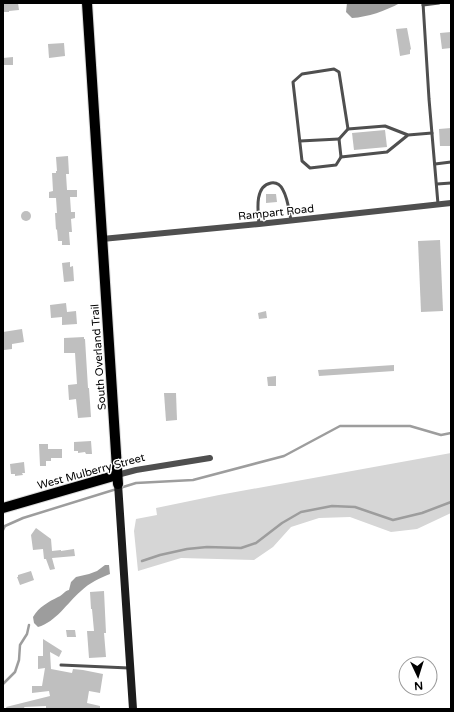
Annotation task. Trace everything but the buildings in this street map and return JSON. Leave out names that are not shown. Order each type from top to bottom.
[{"type":"main road","name":"South Overland Trail","points":[[88,3],[117,480],[133,709]]},
{"type":"main road","name":"West Mulberry Street","points":[[3,508],[117,480]]},
{"type":"street","name":"Rampart Road","points":[[102,239],[451,203]]},
{"type":"street","name":"West Mulberry Street","points":[[117,480],[136,470],[210,458]]},
{"type":"lane","points":[[438,204],[423,4],[440,3]]},
{"type":"lane","points":[[339,139],[341,157],[336,166],[310,168],[302,161],[294,82],[302,74],[334,69],[339,72],[348,129]]},
{"type":"lane","points":[[300,141],[339,139],[348,129],[385,126],[408,135],[432,133]]},
{"type":"lane","points":[[341,157],[387,152],[408,135]]},
{"type":"lane","points":[[435,164],[451,162]]},
{"type":"lane","points":[[259,224],[258,200],[261,190],[272,183],[280,186],[284,191],[292,220]]},
{"type":"lane","points":[[437,184],[451,184]]},
{"type":"lane","points":[[61,665],[130,668]]},
{"type":"shaded area","points":[[347,3],[400,3],[376,13],[352,18],[346,12]]},
{"type":"shaded area","points":[[451,453],[451,513],[417,529],[391,532],[350,517],[319,518],[291,527],[273,547],[254,560],[181,558],[138,571],[134,531],[136,519],[157,515],[156,508],[219,495]]},
{"type":"shaded area","points":[[105,565],[109,565],[110,574],[84,588],[56,617],[44,625],[38,627],[34,623],[33,617],[38,610],[69,590],[71,582],[76,577],[97,571]]},
{"type":"waterway","points":[[3,530],[5,526],[23,518],[136,483],[193,480],[284,456],[340,426],[410,426],[441,435],[451,433]]},
{"type":"waterway","points":[[142,561],[187,549],[207,547],[241,548],[256,543],[282,523],[301,512],[332,506],[355,507],[393,520],[422,513],[451,502]]},
{"type":"waterway","points":[[3,684],[15,672],[19,660],[20,645],[27,634],[29,625]]}]
